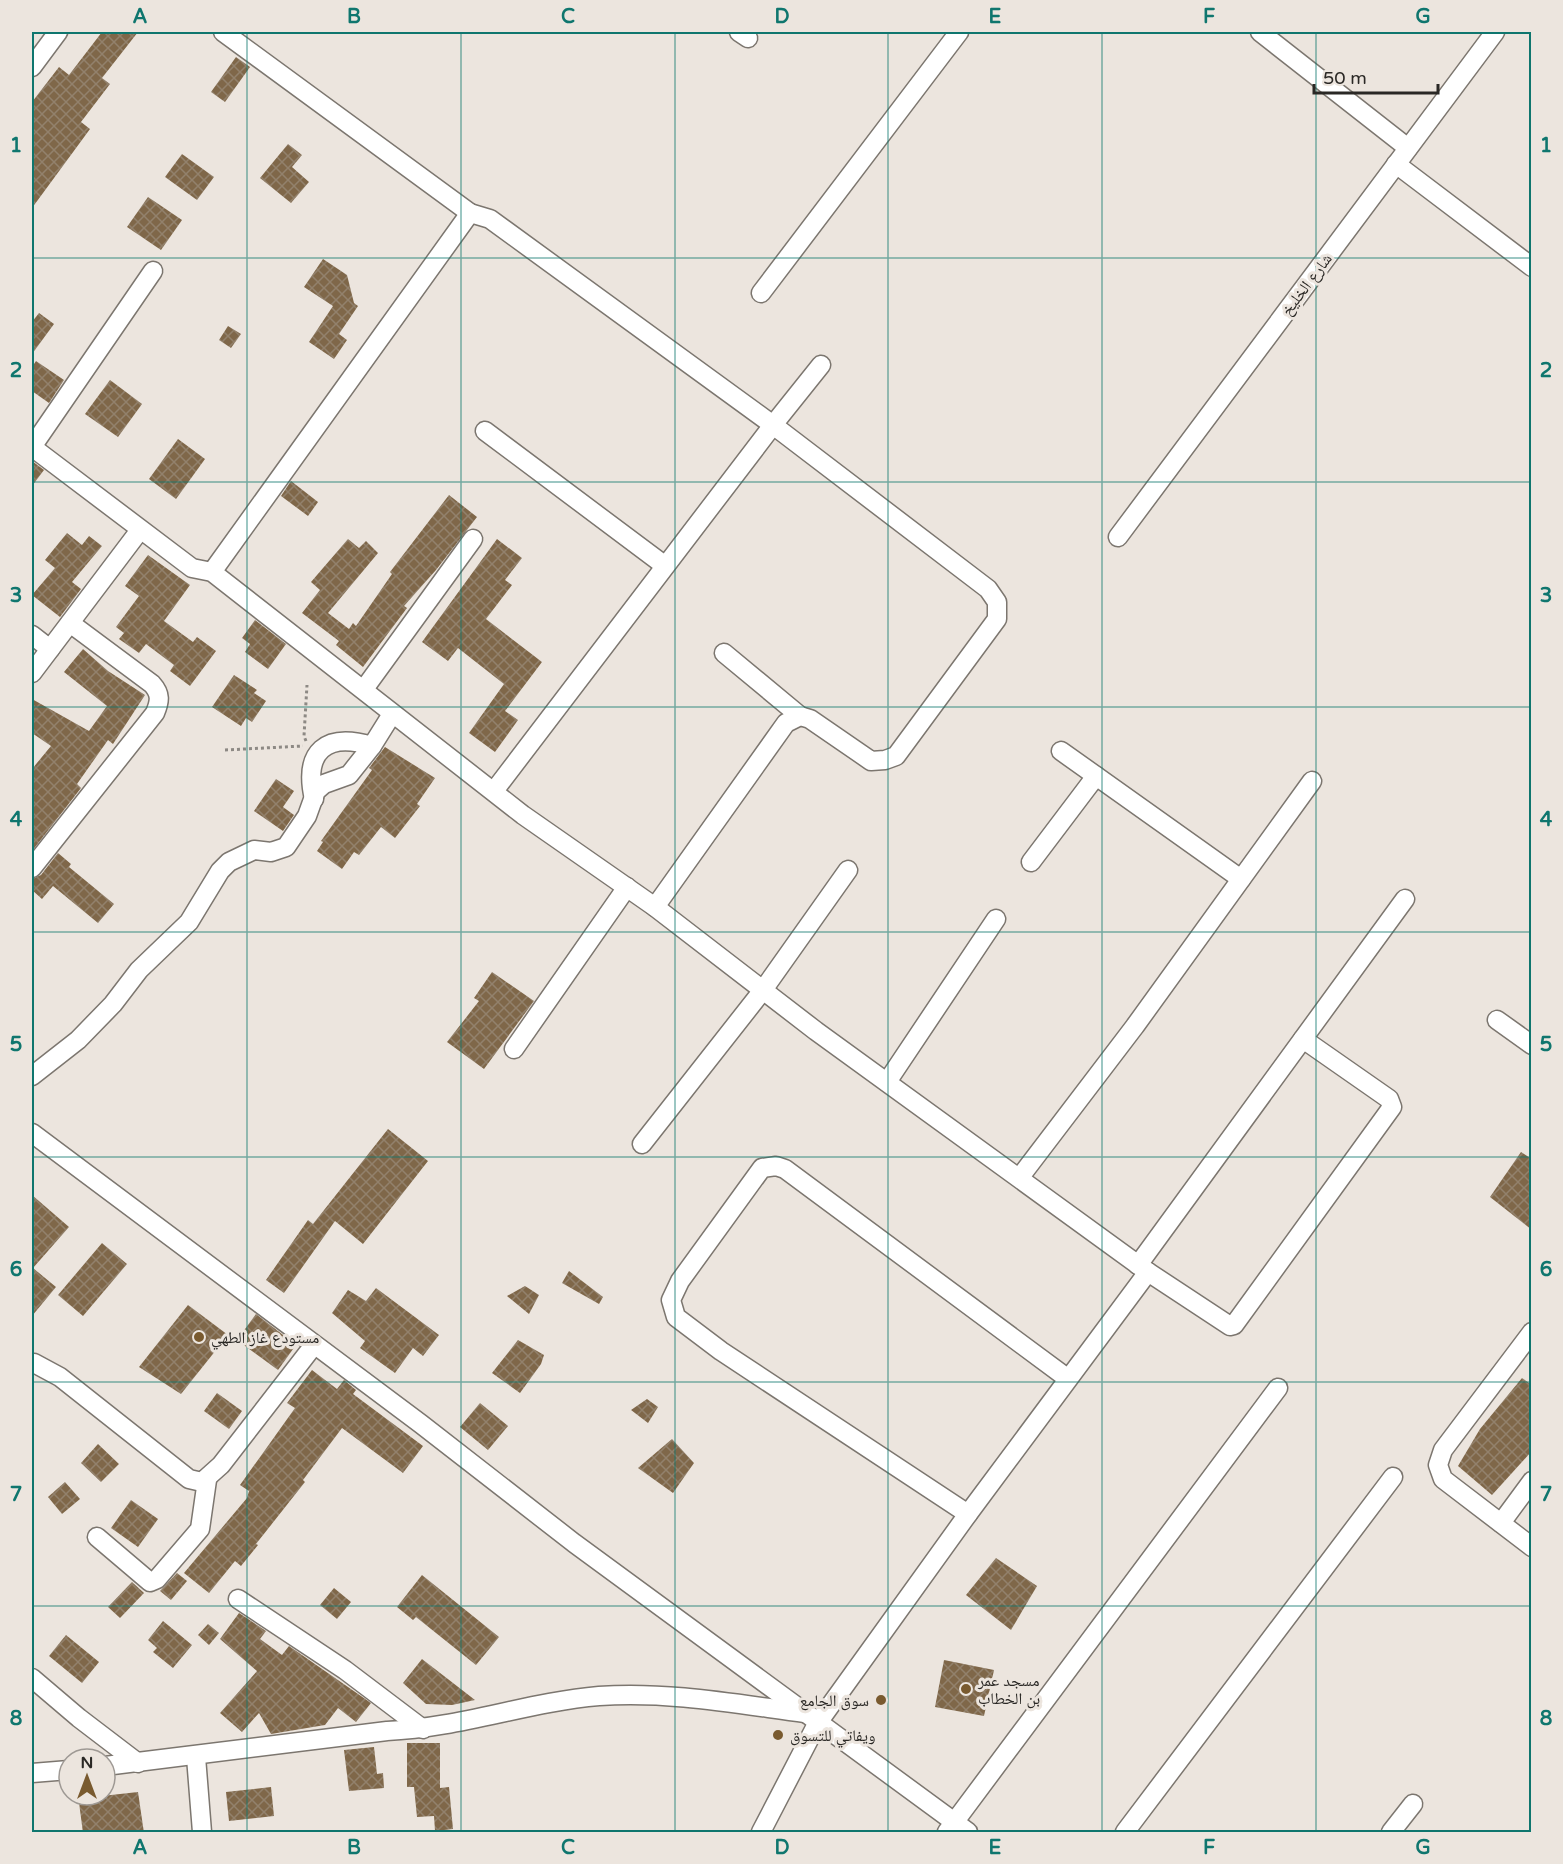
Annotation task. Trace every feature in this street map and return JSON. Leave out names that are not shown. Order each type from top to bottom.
[{"type":"street","points":[[32,67],[58,32]]},
{"type":"street","points":[[223,32],[470,213],[490,219],[773,425],[988,589],[999,609],[997,619],[896,756],[885,760],[871,760],[810,720],[800,716],[724,653]]},
{"type":"street","points":[[761,293],[959,32]]},
{"type":"street","points":[[1260,32],[1408,148]]},
{"type":"street","name":"شارع الخليخ","points":[[1118,537],[1408,148],[1489,34]]},
{"type":"street","points":[[1396,164],[1532,267]]},
{"type":"street","points":[[212,572],[470,213]]},
{"type":"street","points":[[153,271],[32,447],[192,568],[212,572],[523,815],[655,907],[887,1082],[1143,1268],[1226,1325],[1234,1325],[1392,1107],[1389,1099],[1303,1039]]},
{"type":"street","points":[[494,791],[664,565],[821,365]]},
{"type":"street","points":[[485,431],[664,565]]},
{"type":"street","points":[[32,673],[140,530]]},
{"type":"street","points":[[364,689],[473,539]]},
{"type":"street","points":[[32,868],[155,713],[160,703],[157,690],[152,684],[70,623]]},
{"type":"street","points":[[32,635],[50,649]]},
{"type":"street","points":[[32,1076],[78,1040],[113,1004],[139,970],[189,922],[224,866],[246,852],[271,852],[286,847],[314,799],[316,790],[324,784],[349,775],[372,746],[392,714]]},
{"type":"street","points":[[655,907],[786,723],[800,716]]},
{"type":"street","points":[[314,799],[310,779],[313,762],[319,750],[336,741],[354,741],[372,746]]},
{"type":"street","points":[[1061,751],[1241,879]]},
{"type":"street","points":[[1031,862],[1096,776]]},
{"type":"street","points":[[1020,1177],[1135,1026],[1312,781]]},
{"type":"street","points":[[642,1144],[763,990],[848,870]]},
{"type":"street","points":[[514,1049],[627,887]]},
{"type":"street","points":[[761,1833],[812,1719],[968,1514],[1067,1378],[1303,1039],[1405,898]]},
{"type":"street","points":[[887,1082],[996,919]]},
{"type":"street","points":[[1497,1020],[1532,1045]]},
{"type":"street","points":[[32,1133],[956,1829],[1278,1388]]},
{"type":"street","points":[[968,1514],[720,1351],[676,1317],[671,1300],[680,1281],[762,1168],[767,1165],[785,1169],[1067,1378]]},
{"type":"street","points":[[1532,1332],[1438,1460],[1438,1470],[1443,1479],[1532,1547]]},
{"type":"street","points":[[97,1537],[140,1577],[150,1582],[157,1579],[200,1529],[207,1480],[314,1345]]},
{"type":"street","points":[[34,1363],[60,1377],[189,1479],[207,1480]]},
{"type":"street","points":[[1125,1833],[1393,1477]]},
{"type":"street","points":[[1501,1523],[1532,1481]]},
{"type":"street","points":[[238,1599],[345,1670],[423,1730]]},
{"type":"street","points":[[32,1678],[79,1718],[138,1763]]},
{"type":"street","points":[[117,1765],[196,1757],[387,1731],[423,1730],[597,1696],[624,1695],[709,1700],[812,1719]]},
{"type":"street","points":[[196,1757],[202,1833]]},
{"type":"street","points":[[32,1773],[57,1771]]},
{"type":"street","points":[[1390,1833],[1413,1804]]},
{"type":"path","points":[[225,750],[290,749],[308,746],[304,736],[307,684]]},
{"type":"building","points":[[102,32],[138,32],[102,78],[110,84],[81,122],[90,129],[32,208],[32,102],[59,67],[69,75]]},
{"type":"building","points":[[236,57],[250,67],[225,102],[211,92]]},
{"type":"building","points":[[288,144],[302,155],[292,167],[309,182],[291,203],[260,178]]},
{"type":"building","points":[[182,154],[214,177],[197,200],[165,177]]},
{"type":"building","points":[[148,197],[182,220],[161,250],[127,227]]},
{"type":"building","points":[[323,259],[347,275],[354,303],[358,306],[339,334],[347,340],[334,359],[309,342],[333,306],[304,287]]},
{"type":"building","points":[[39,313],[54,324],[32,354],[32,322]]},
{"type":"building","points":[[228,326],[241,334],[231,348],[219,340]]},
{"type":"building","points":[[36,361],[64,380],[49,403],[32,391],[32,367]]},
{"type":"building","points":[[110,380],[142,404],[118,437],[85,414]]},
{"type":"building","points":[[178,439],[205,459],[176,499],[149,479]]},
{"type":"building","points":[[32,461],[44,470],[32,486]]},
{"type":"building","points":[[291,481],[318,502],[308,516],[281,496]]},
{"type":"building","points":[[449,495],[477,517],[436,570],[404,606],[407,608],[363,667],[336,645],[339,641],[302,613],[320,590],[311,582],[348,539],[359,548],[366,541],[378,553],[328,613],[349,629],[353,623],[356,626],[392,574],[390,572]]},
{"type":"building","points":[[67,533],[82,545],[89,536],[102,546],[72,582],[81,589],[60,617],[32,595],[55,568],[45,560]]},
{"type":"building","points":[[497,539],[522,558],[505,580],[512,585],[486,619],[542,662],[505,711],[518,720],[495,752],[469,733],[504,684],[458,648],[448,661],[422,642]]},
{"type":"building","points":[[148,555],[190,585],[164,621],[193,642],[197,637],[216,651],[190,686],[170,671],[174,665],[146,644],[139,653],[119,639],[124,633],[116,627],[139,596],[125,586]]},
{"type":"building","points":[[255,620],[286,644],[268,669],[245,652],[250,644],[242,638]]},
{"type":"building","points":[[83,649],[108,671],[145,695],[113,744],[108,740],[77,784],[81,788],[32,851],[32,769],[51,746],[32,733],[32,699],[89,731],[107,706],[64,672]]},
{"type":"building","points":[[234,675],[257,690],[254,693],[266,701],[252,722],[246,718],[241,726],[212,707]]},
{"type":"building","points":[[385,747],[435,778],[417,804],[420,806],[395,838],[381,827],[359,855],[354,852],[342,869],[317,851],[323,842],[321,841],[372,770],[369,768]]},
{"type":"building","points":[[276,779],[294,791],[283,807],[294,815],[283,831],[254,811]]},
{"type":"building","points":[[58,853],[71,864],[69,867],[114,904],[98,923],[53,886],[42,899],[32,890],[32,879],[41,875]]},
{"type":"building","points":[[492,972],[534,1001],[484,1069],[447,1042],[479,1001],[474,998]]},
{"type":"building","points":[[388,1129],[428,1161],[363,1244],[335,1221],[284,1293],[266,1280],[308,1220],[313,1224]]},
{"type":"building","points":[[1521,1152],[1532,1159],[1532,1230],[1490,1197]]},
{"type":"building","points":[[32,1195],[69,1227],[33,1268],[56,1287],[32,1316]]},
{"type":"building","points":[[102,1243],[127,1264],[83,1316],[58,1295]]},
{"type":"building","points":[[569,1271],[603,1297],[599,1304],[562,1283]]},
{"type":"building","points":[[525,1286],[539,1295],[529,1314],[507,1296]]},
{"type":"building","points":[[376,1288],[439,1335],[423,1356],[413,1348],[395,1373],[360,1348],[365,1341],[332,1313],[348,1290],[366,1301]]},
{"type":"building","points":[[188,1305],[228,1335],[181,1394],[139,1367]]},
{"type":"building","points":[[256,1314],[296,1345],[278,1370],[237,1340]]},
{"type":"building","points":[[518,1340],[544,1355],[541,1364],[520,1393],[492,1373]]},
{"type":"building","points":[[312,1370],[337,1389],[344,1380],[356,1390],[353,1394],[423,1446],[403,1473],[342,1428],[303,1480],[305,1482],[256,1544],[258,1545],[241,1566],[235,1561],[209,1593],[184,1573],[247,1498],[249,1491],[240,1485],[295,1408],[287,1403]]},
{"type":"building","points":[[1522,1378],[1532,1385],[1532,1451],[1492,1495],[1458,1466],[1480,1429]]},
{"type":"building","points":[[217,1393],[242,1411],[229,1429],[204,1411]]},
{"type":"building","points":[[647,1399],[658,1407],[648,1423],[631,1410]]},
{"type":"building","points":[[480,1403],[508,1426],[488,1450],[460,1427]]},
{"type":"building","points":[[672,1439],[694,1463],[673,1493],[638,1468]]},
{"type":"building","points":[[98,1444],[119,1464],[101,1482],[81,1463]]},
{"type":"building","points":[[65,1482],[80,1499],[62,1514],[48,1497]]},
{"type":"building","points":[[131,1500],[158,1519],[138,1547],[111,1528]]},
{"type":"building","points":[[996,1558],[1037,1586],[1011,1630],[966,1595]]},
{"type":"building","points":[[177,1573],[187,1581],[171,1600],[160,1591]]},
{"type":"building","points":[[422,1575],[499,1637],[476,1665],[416,1617],[413,1620],[397,1607]]},
{"type":"building","points":[[132,1582],[144,1593],[120,1618],[108,1607]]},
{"type":"building","points":[[334,1588],[351,1602],[337,1619],[320,1605]]},
{"type":"building","points":[[239,1613],[266,1631],[260,1639],[282,1655],[289,1646],[371,1703],[356,1722],[338,1708],[325,1725],[271,1734],[259,1713],[242,1732],[220,1713],[257,1671],[220,1639]]},
{"type":"building","points":[[163,1621],[192,1645],[173,1668],[153,1652],[157,1648],[148,1640]]},
{"type":"building","points":[[208,1624],[219,1633],[209,1645],[198,1635]]},
{"type":"building","points":[[66,1635],[99,1662],[82,1683],[49,1656]]},
{"type":"building","points":[[422,1659],[475,1700],[452,1705],[426,1704],[403,1683]]},
{"type":"building","name":"مسجد عمر بن الخطاب","points":[[944,1660],[994,1670],[984,1716],[935,1707]]},
{"type":"building","points":[[407,1743],[440,1743],[440,1788],[449,1787],[453,1829],[435,1831],[434,1816],[417,1817],[414,1787],[407,1787]]},
{"type":"building","points":[[374,1747],[377,1774],[383,1773],[384,1788],[349,1791],[344,1750]]},
{"type":"building","points":[[271,1787],[274,1816],[229,1821],[226,1792]]},
{"type":"building","points":[[138,1792],[144,1833],[83,1833],[80,1807],[117,1807],[117,1794]]},
{"type":"place","name":"مستودع غاز الطهي","points":[[199,1337]]},
{"type":"place","name":"مسجد عمر بن الخطاب","points":[[966,1689]]},
{"type":"place","name":"سوق الجامع","points":[[881,1700]]},
{"type":"place","name":"ويفاتي للتسوق","points":[[778,1735]]}]
